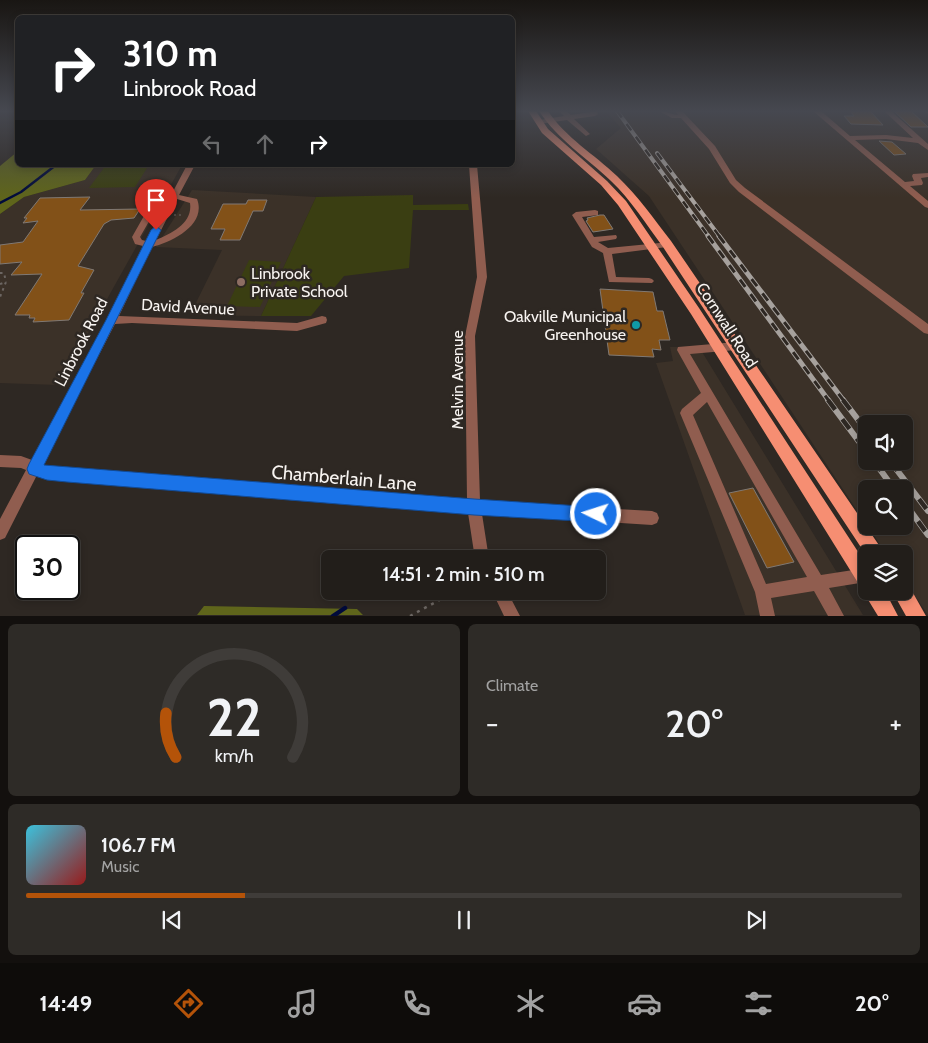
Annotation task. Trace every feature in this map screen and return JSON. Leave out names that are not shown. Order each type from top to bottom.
[{"type":"main road","name":"Cornwall Road","points":[[553,140],[604,183],[622,203],[652,246],[711,349],[858,566]]},
{"type":"main road","name":"Cornwall Road","points":[[567,140],[619,184],[635,201],[667,244],[870,545]]},
{"type":"main road","points":[[879,600],[889,616]]},
{"type":"main road","points":[[907,600],[917,616]]},
{"type":"street","points":[[704,140],[712,148],[733,181],[742,190],[928,330]]},
{"type":"street","points":[[850,140],[928,205]]},
{"type":"street","points":[[909,140],[920,141],[928,148]]},
{"type":"street","name":"Linbrook Road","points":[[0,533],[190,167]]},
{"type":"street","name":"Melvin Avenue","points":[[473,167],[482,277],[470,336],[474,507],[481,550]]},
{"type":"street","points":[[904,184],[919,183],[916,176],[928,175]]},
{"type":"street","points":[[918,197],[928,197]]},
{"type":"street","points":[[173,198],[194,200],[197,208],[194,215],[184,228],[148,245],[138,242],[136,237],[152,209],[173,198]]},
{"type":"street","points":[[595,213],[576,215],[595,245],[607,251],[667,244]]},
{"type":"street","points":[[592,240],[613,237]]},
{"type":"street","points":[[607,251],[612,280],[649,282]]},
{"type":"street","name":"David Avenue","points":[[112,320],[132,319],[298,327],[322,320]]},
{"type":"street","points":[[736,346],[682,350],[837,616]]},
{"type":"street","points":[[708,394],[686,413],[762,592],[768,616]]},
{"type":"street","name":"Chamberlain Lane","points":[[0,461],[21,462],[34,469],[57,474],[474,507],[652,518]]},
{"type":"street","points":[[762,592],[858,577]]},
{"type":"street","points":[[504,600],[512,616]]},
{"type":"path","points":[[164,214],[194,215]]},
{"type":"path","points":[[0,273],[4,273],[6,282],[0,297]]},
{"type":"path","points":[[0,284],[6,282]]},
{"type":"path","points":[[410,616],[439,600]]},
{"type":"shaded area","points":[[607,140],[928,140],[928,615],[913,593],[913,545],[880,545],[874,535],[913,535],[913,480],[858,480],[858,512],[649,196],[596,149]]},
{"type":"shaded area","points":[[95,167],[181,167],[59,385],[0,383],[0,214],[24,197],[85,180]]},
{"type":"shaded area","name":"Linbrook Private School","points":[[192,190],[316,197],[261,316],[190,315],[222,250],[156,247]]},
{"type":"shaded area","points":[[670,347],[699,347],[863,615],[745,615],[656,363],[673,361]]},
{"type":"green space","points":[[15,154],[15,167],[95,167],[85,180],[24,197],[0,214],[0,166]]},
{"type":"green space","points":[[105,167],[148,167],[135,187],[89,188]]},
{"type":"green space","points":[[413,195],[413,205],[468,204],[469,210],[413,210],[409,268],[344,276],[311,316],[261,316],[316,197]]},
{"type":"green space","points":[[249,260],[281,262],[260,307],[227,306]]},
{"type":"green space","points":[[204,606],[357,609],[363,615],[197,615]]},
{"type":"building","points":[[879,141],[892,142],[906,154],[894,155]]},
{"type":"building","points":[[90,197],[80,210],[140,209],[134,218],[111,220],[104,224],[78,266],[94,270],[69,320],[33,322],[35,318],[29,318],[30,315],[15,315],[42,274],[11,275],[22,262],[0,264],[0,245],[23,242],[38,221],[23,223],[27,218],[24,218],[40,198]]},
{"type":"building","points":[[248,200],[267,200],[263,211],[253,211],[240,240],[220,240],[225,229],[211,229],[223,204],[246,204]]},
{"type":"building","points":[[604,215],[613,229],[593,232],[586,221],[588,220],[587,218]]},
{"type":"building","name":"Oakville Municipal Greenhouse","points":[[600,289],[653,292],[657,311],[663,311],[670,340],[659,340],[661,350],[652,349],[654,357],[609,355]]},
{"type":"building","points":[[753,488],[794,562],[767,568],[729,493]]},
{"type":"waterway","points":[[0,203],[21,192],[53,167]]},
{"type":"waterway","points":[[333,616],[345,608]]},
{"type":"railway","points":[[638,140],[709,237]]},
{"type":"railway","points":[[657,153],[720,237]]},
{"type":"railway","points":[[708,236],[829,401]]},
{"type":"railway","points":[[719,236],[844,401]]},
{"type":"railway","points":[[828,400],[858,440]]},
{"type":"railway","points":[[843,400],[858,420]]},
{"type":"railway","points":[[880,470],[888,480]]},
{"type":"railway","points":[[897,470],[928,511]]},
{"type":"railway","points":[[913,514],[928,535]]},
{"type":"place","name":"Linbrook Private School","points":[[241,282]]},
{"type":"place","name":"Oakville Municipal Greenhouse","points":[[636,325]]},
{"type":"route","points":[[156,230],[112,320],[34,469],[47,473],[67,475],[474,507],[484,506],[596,514]]}]
